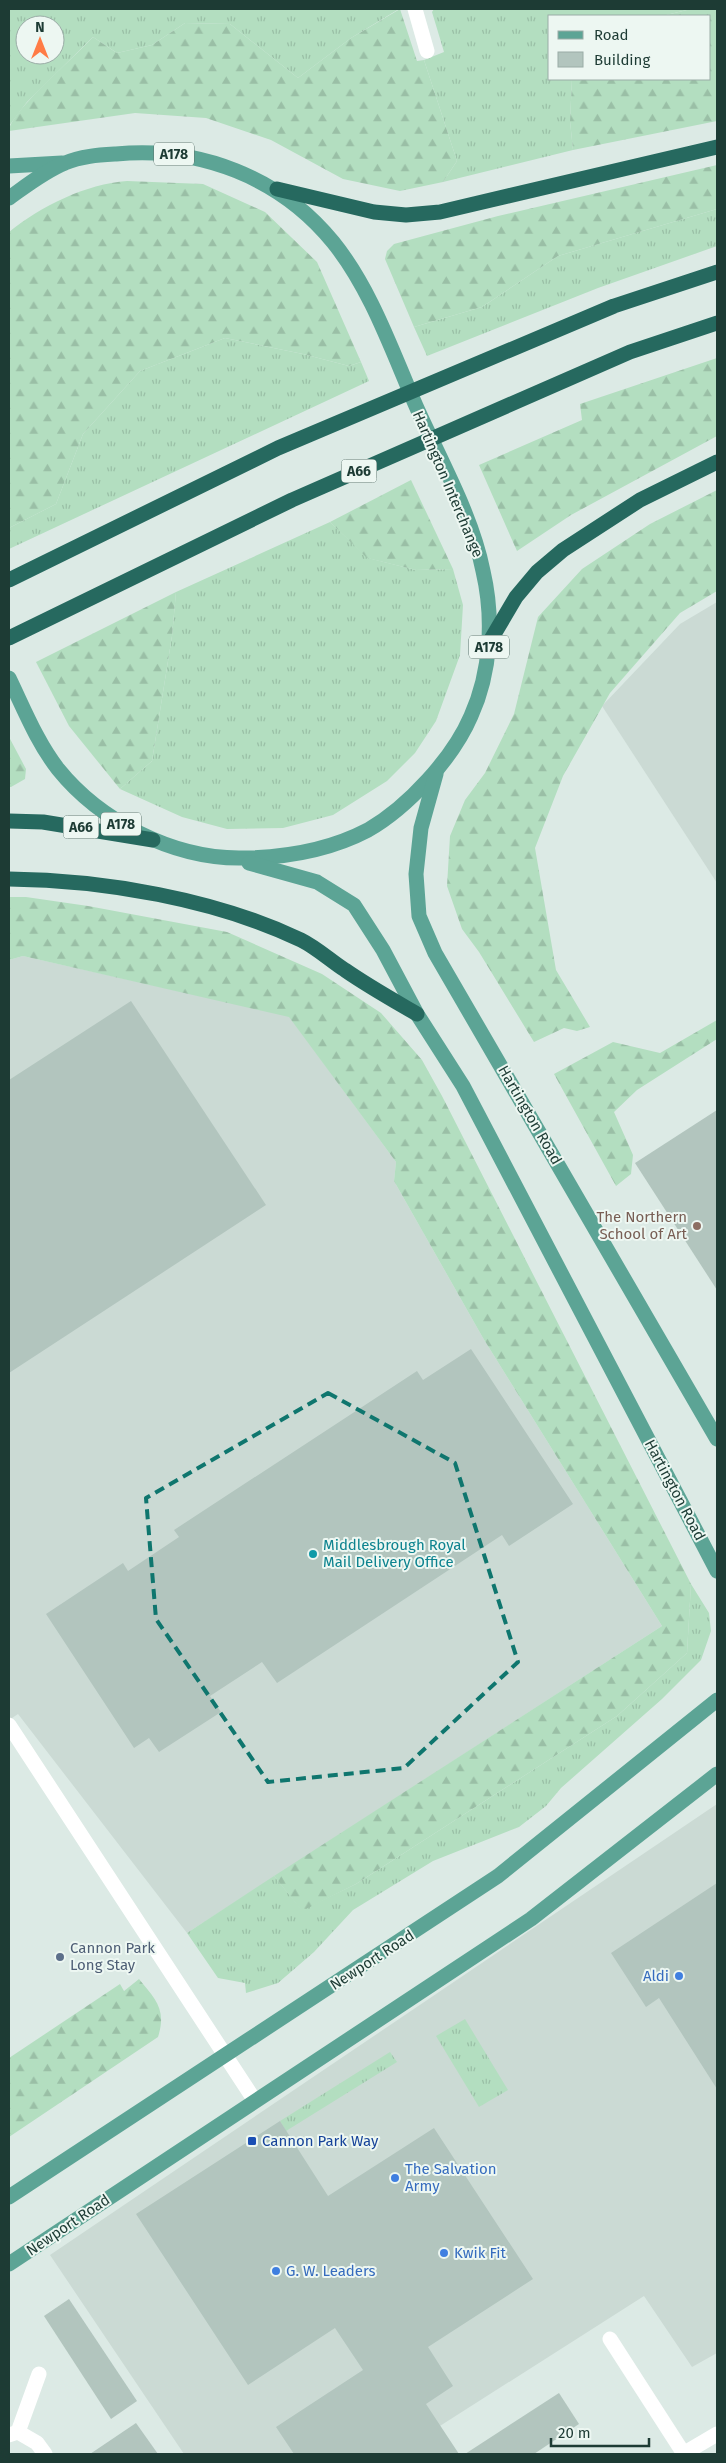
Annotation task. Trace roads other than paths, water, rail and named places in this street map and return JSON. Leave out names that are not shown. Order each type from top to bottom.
[{"type":"highway","points":[[276,189],[374,212],[415,214],[440,212],[717,147]]},
{"type":"highway","points":[[9,580],[278,448],[614,306],[717,272]]},
{"type":"highway","name":"A66","points":[[9,638],[292,500],[630,352],[717,323]]},
{"type":"highway","points":[[490,641],[516,597],[537,572],[563,550],[640,500],[717,462]]},
{"type":"highway","name":"A66","points":[[9,821],[43,822],[153,840]]},
{"type":"highway","points":[[9,879],[39,879],[99,885],[169,898],[229,913],[302,941],[346,971],[417,1014]]},
{"type":"main road","name":"Hartington Interchange","points":[[9,198],[66,162],[99,155],[145,151],[185,155],[226,166],[276,189],[310,217],[333,242],[360,281],[464,514],[484,572],[490,641],[471,717],[436,772],[401,806],[367,830],[321,848],[280,858],[231,858],[153,840],[112,819],[59,770],[40,742],[9,678]]},
{"type":"main road","name":"A178","points":[[9,166],[66,162]]},
{"type":"main road","name":"Hartington Road","points":[[436,772],[421,828],[416,874],[419,916],[435,953],[717,1439]]},
{"type":"main road","name":"Hartington Road","points":[[231,858],[317,882],[354,905],[383,950],[417,1014],[463,1086],[717,1571]]},
{"type":"main road","name":"Newport Road","points":[[9,2198],[498,1876],[717,1700]]},
{"type":"main road","name":"Newport Road","points":[[9,2264],[531,1919],[717,1774]]},
{"type":"street","points":[[415,9],[427,51]]},
{"type":"street","points":[[9,1725],[255,2102]]},
{"type":"street","points":[[610,2339],[684,2454],[717,2434]]},
{"type":"street","points":[[39,2374],[13,2434],[37,2443],[45,2454]]},
{"type":"place","name":"The Northern School of Art","points":[[697,1226]]},
{"type":"place","name":"Middlesbrough Royal Mail Delivery Office","points":[[313,1554]]},
{"type":"place","name":"Cannon Park Long Stay","points":[[60,1957]]},
{"type":"place","name":"Aldi","points":[[679,1976]]},
{"type":"place","name":"Cannon Park Way","points":[[252,2141]]},
{"type":"place","name":"The Salvation Army","points":[[395,2178]]},
{"type":"place","name":"Kwik Fit","points":[[444,2253]]},
{"type":"place","name":"G. W. Leaders","points":[[276,2271]]}]
